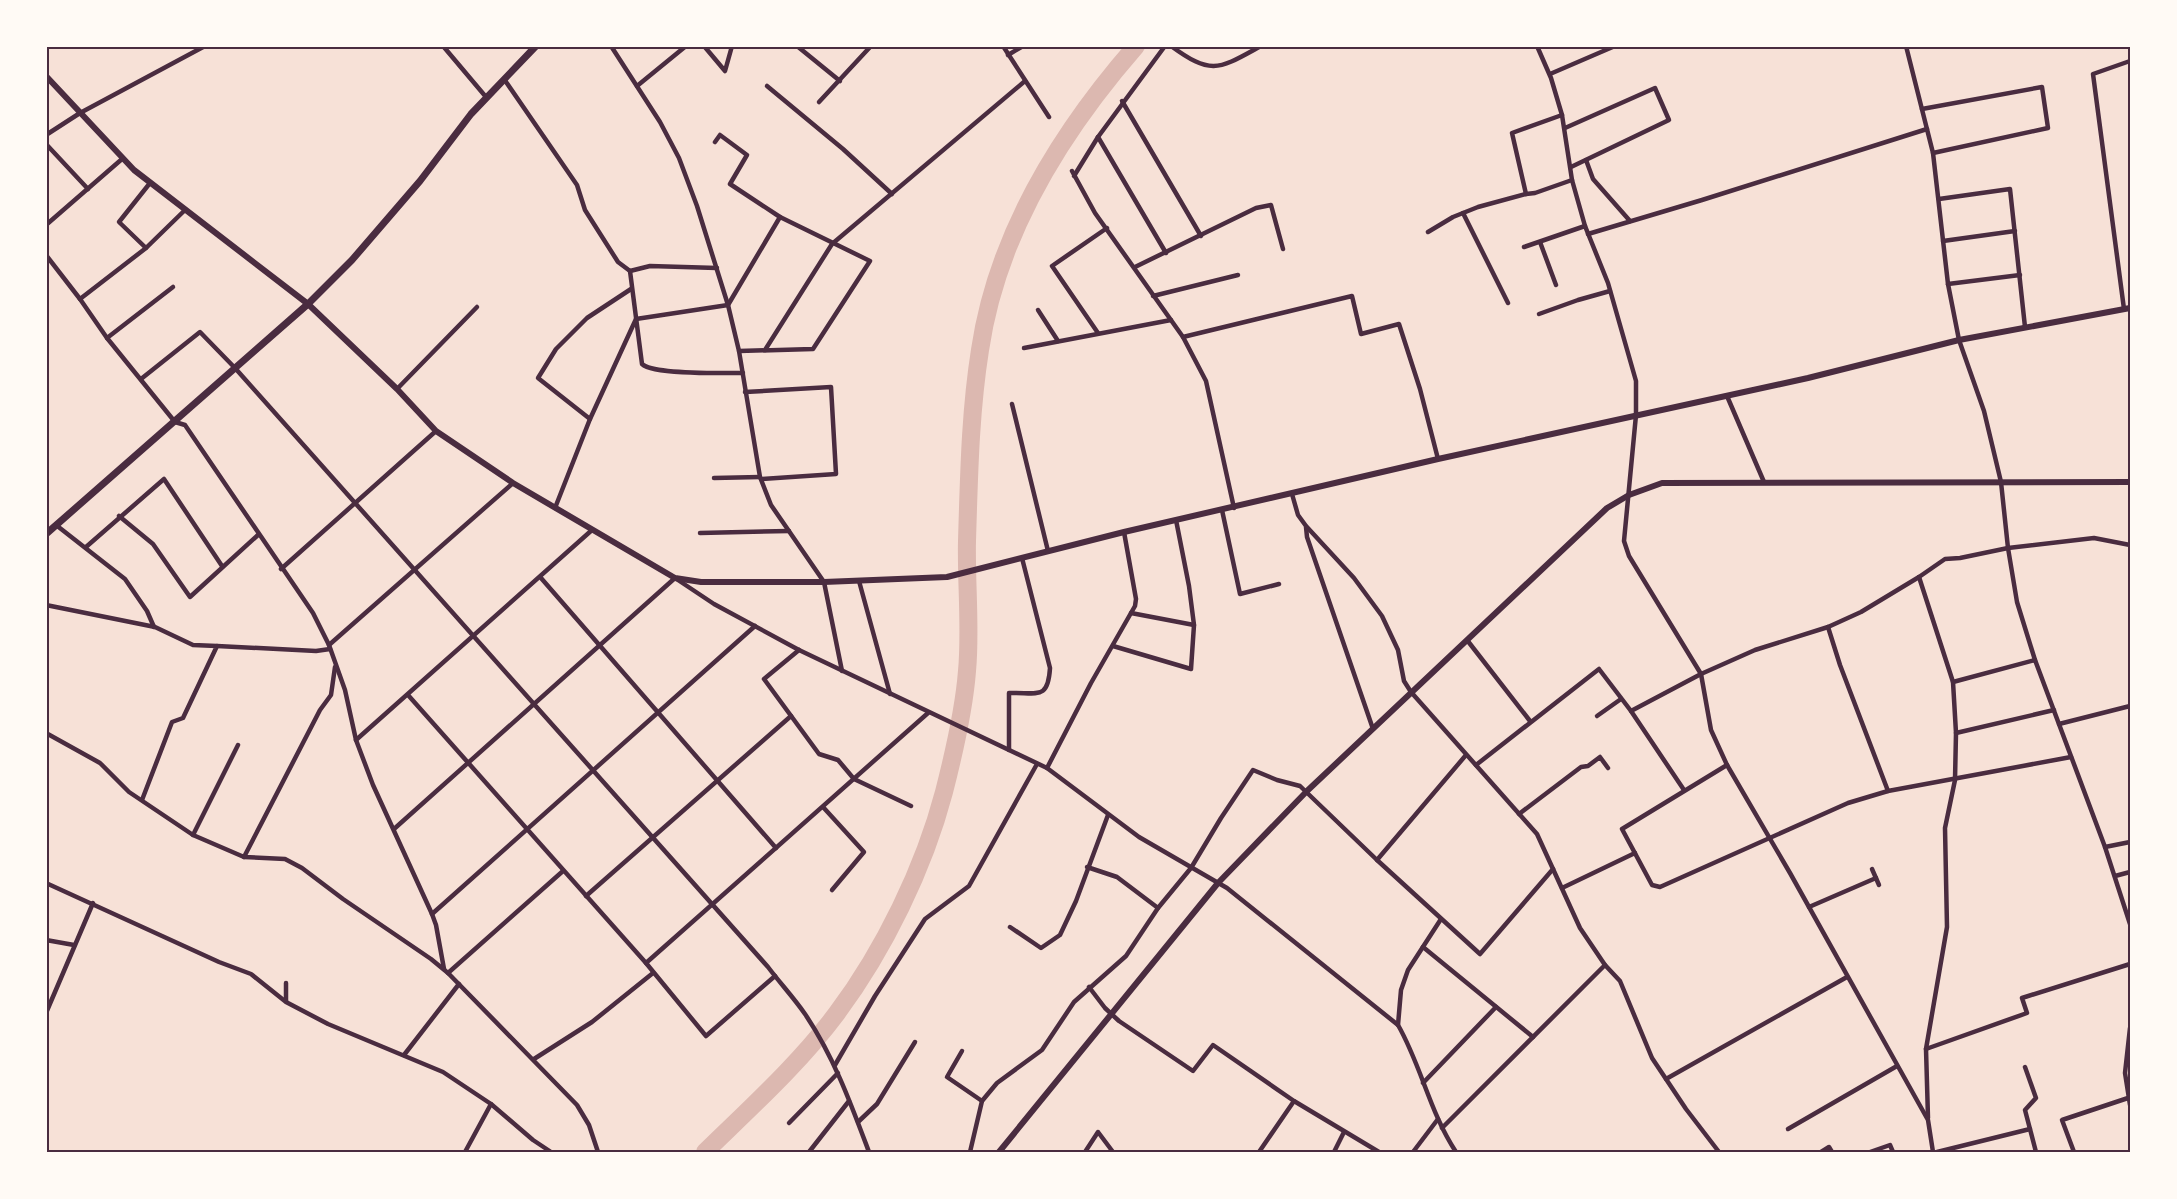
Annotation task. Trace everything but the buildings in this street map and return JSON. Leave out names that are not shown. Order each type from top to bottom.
[{"type":"main road","points":[[46,534],[308,304],[351,260],[420,181],[486,97],[536,46]]},
{"type":"street","points":[[46,135],[80,113],[205,46]]},
{"type":"street","points":[[443,46],[486,97]]},
{"type":"street","points":[[611,46],[660,122],[679,158],[697,206],[717,267],[739,351],[760,478],[771,505],[824,582],[843,671]]},
{"type":"street","points":[[637,86],[686,46]]},
{"type":"street","points":[[704,46],[724,70],[732,46]]},
{"type":"street","points":[[797,46],[840,81]]},
{"type":"street","points":[[819,102],[872,46]]},
{"type":"street","points":[[1003,46],[1049,117]]},
{"type":"street","points":[[1008,55],[1023,46]]},
{"type":"street","points":[[1165,46],[1122,101],[1073,173],[1083,195],[1183,337],[1206,381],[1234,508]]},
{"type":"street","points":[[1171,46],[1199,64],[1215,68],[1261,46]]},
{"type":"street","points":[[1537,46],[1550,74],[1562,115],[1572,180],[1585,226],[1610,291],[1636,381],[1636,415],[1624,541],[1629,556],[1701,674],[1711,730],[1727,765],[1928,1120]]},
{"type":"street","points":[[1550,74],[1616,46]]},
{"type":"street","points":[[1906,46],[1933,153],[1948,284],[1959,340],[1984,411],[2001,482],[2017,602],[2035,660],[2105,847],[2130,924]]},
{"type":"street","points":[[675,578],[701,582],[824,582],[947,577],[1124,532],[1438,459],[1808,378],[1959,340],[2127,308],[2093,74],[2130,60]]},
{"type":"street","points":[[46,75],[122,159],[308,304],[398,389],[436,431],[513,483],[675,578],[714,604],[799,650],[1047,768],[1140,837],[1227,888],[1398,1024],[1442,1128],[1456,1152]]},
{"type":"street","points":[[504,79],[577,185],[585,210],[618,262],[630,271],[642,364],[645,368],[663,371],[743,374]]},
{"type":"street","points":[[765,350],[832,244],[1025,81]]},
{"type":"street","points":[[46,87],[53,82]]},
{"type":"street","points":[[767,86],[843,149],[892,194]]},
{"type":"street","points":[[1922,109],[2042,87],[2048,128],[1933,153]]},
{"type":"street","points":[[1565,128],[1655,88],[1669,120],[1571,167]]},
{"type":"street","points":[[1122,101],[1201,236]]},
{"type":"street","points":[[1526,194],[1512,133],[1562,115]]},
{"type":"street","points":[[1588,234],[1927,129]]},
{"type":"street","points":[[715,142],[720,135],[747,155]]},
{"type":"street","points":[[1098,137],[1166,253]]},
{"type":"street","points":[[46,144],[88,189]]},
{"type":"street","points":[[739,351],[813,348],[870,261],[780,217],[730,184],[752,147]]},
{"type":"street","points":[[46,225],[122,159]]},
{"type":"street","points":[[1586,160],[1593,179],[1630,221]]},
{"type":"street","points":[[1428,232],[1463,213],[1572,180]]},
{"type":"street","points":[[146,248],[119,222],[150,183]]},
{"type":"street","points":[[1939,198],[2010,189],[2025,327]]},
{"type":"street","points":[[1135,267],[1256,208],[1271,205],[1283,249]]},
{"type":"street","points":[[80,298],[146,248],[185,210]]},
{"type":"street","points":[[1463,213],[1508,303]]},
{"type":"street","points":[[728,305],[780,217]]},
{"type":"street","points":[[1524,247],[1585,226]]},
{"type":"street","points":[[1098,333],[1052,266],[1107,228]]},
{"type":"street","points":[[1943,241],[2015,231]]},
{"type":"street","points":[[1540,242],[1556,285]]},
{"type":"street","points":[[46,255],[80,298],[107,338],[175,422],[185,425],[313,613],[330,647],[345,690],[356,740],[373,785],[432,914],[446,971]]},
{"type":"street","points":[[630,271],[650,266],[717,267]]},
{"type":"street","points":[[1153,296],[1238,274]]},
{"type":"street","points":[[1948,284],[2020,275]]},
{"type":"street","points":[[107,338],[173,287]]},
{"type":"street","points":[[590,419],[538,378],[556,349],[587,318],[631,289]]},
{"type":"street","points":[[1539,315],[1610,291]]},
{"type":"street","points":[[1183,337],[1352,296],[1361,334],[1399,324],[1420,389],[1438,459]]},
{"type":"street","points":[[636,320],[728,305]]},
{"type":"street","points":[[398,389],[477,307]]},
{"type":"street","points":[[1038,310],[1058,341]]},
{"type":"street","points":[[555,508],[590,419],[636,320]]},
{"type":"street","points":[[1024,348],[1171,320]]},
{"type":"street","points":[[141,379],[200,332],[235,369],[475,636],[712,904],[805,1013],[835,1065],[869,1152]]},
{"type":"street","points":[[714,478],[836,474],[831,387],[745,392]]},
{"type":"street","points":[[1727,396],[1764,482]]},
{"type":"street","points":[[1012,404],[1048,551]]},
{"type":"street","points":[[281,569],[436,431]]},
{"type":"street","points":[[86,547],[164,478],[222,566]]},
{"type":"street","points":[[999,1152],[1218,883],[1307,792],[1607,508],[1629,495],[1662,483],[2130,482]]},
{"type":"street","points":[[46,605],[154,627],[193,645],[316,651],[330,647],[513,483]]},
{"type":"street","points":[[1292,494],[1298,515],[1306,526],[1354,578],[1382,616],[1398,650],[1404,681],[1411,692],[1537,834],[1580,928],[1605,965],[1620,981],[1645,1043],[1666,1078],[1719,1152]]},
{"type":"street","points":[[1222,510],[1240,594],[1279,584]]},
{"type":"street","points":[[119,516],[153,544],[190,597],[258,535]]},
{"type":"street","points":[[1113,646],[1191,669],[1194,625],[1176,520]]},
{"type":"street","points":[[56,525],[125,579],[147,611],[154,627]]},
{"type":"street","points":[[1306,526],[1307,537],[1373,729]]},
{"type":"street","points":[[356,740],[541,578],[592,530]]},
{"type":"street","points":[[700,532],[789,531]]},
{"type":"street","points":[[1047,768],[1091,682],[1131,613],[1136,599],[1124,532]]},
{"type":"street","points":[[1631,711],[1701,674],[1755,650],[1828,627],[1861,612],[1945,559],[2008,548],[2094,538],[2130,545]]},
{"type":"street","points":[[1008,750],[1009,693],[1041,692],[1046,690],[1049,684],[1050,668],[1022,558]]},
{"type":"street","points":[[1919,577],[1953,682],[1956,733],[1955,780],[1945,828],[1947,927],[1926,1049],[1928,1120],[1935,1152],[2030,1129]]},
{"type":"street","points":[[541,578],[776,848]]},
{"type":"street","points":[[394,829],[675,578]]},
{"type":"street","points":[[858,581],[890,694]]},
{"type":"street","points":[[1131,613],[1194,625]]},
{"type":"street","points":[[432,914],[755,626]]},
{"type":"street","points":[[1828,627],[1888,791]]},
{"type":"street","points":[[1467,640],[1530,721]]},
{"type":"street","points":[[142,800],[172,722],[183,718],[217,646]]},
{"type":"street","points":[[799,650],[764,679],[819,754],[838,760],[855,779],[911,806]]},
{"type":"street","points":[[1953,682],[2035,660]]},
{"type":"street","points":[[244,857],[320,710],[331,695],[335,664]]},
{"type":"street","points":[[1476,765],[1599,669],[1631,711],[1684,790]]},
{"type":"street","points":[[408,695],[646,963],[706,1036],[775,976]]},
{"type":"street","points":[[1597,716],[1621,699]]},
{"type":"street","points":[[2059,724],[2130,706]]},
{"type":"street","points":[[1956,733],[2054,710]]},
{"type":"street","points":[[646,963],[928,713]]},
{"type":"street","points":[[586,896],[791,716]]},
{"type":"street","points":[[46,733],[100,763],[129,792],[193,835],[244,857],[285,859],[302,868],[446,971],[534,1059],[584,1115],[598,1152]]},
{"type":"street","points":[[193,835],[238,746]]},
{"type":"street","points":[[1377,860],[1466,755]]},
{"type":"street","points":[[1519,814],[1581,767],[1588,766],[1600,757],[1608,768]]},
{"type":"street","points":[[1727,765],[1622,829],[1652,885],[1659,886],[1848,803],[1888,791],[2071,757]]},
{"type":"street","points":[[835,1065],[875,996],[925,919],[969,886],[1037,764]]},
{"type":"street","points":[[970,1152],[982,1101],[997,1083],[1042,1050],[1074,1002],[1126,956],[1158,908],[1191,868],[1253,770],[1300,786],[1480,954],[1553,869]]},
{"type":"street","points":[[823,807],[864,852],[832,890]]},
{"type":"street","points":[[1010,927],[1041,948],[1060,935],[1076,901],[1108,815]]},
{"type":"street","points":[[2105,847],[2130,842]]},
{"type":"street","points":[[1562,888],[1635,853]]},
{"type":"street","points":[[1087,867],[1117,877],[1158,908]]},
{"type":"street","points":[[1872,869],[1879,885]]},
{"type":"street","points":[[446,971],[563,871]]},
{"type":"street","points":[[2115,876],[2130,872]]},
{"type":"street","points":[[1809,907],[1876,878]]},
{"type":"street","points":[[46,883],[219,962],[251,974],[286,1002],[328,1024],[443,1072],[491,1104],[533,1140],[551,1152]]},
{"type":"street","points":[[46,1013],[93,903]]},
{"type":"street","points":[[1398,1024],[1401,990],[1408,970],[1441,919]]},
{"type":"street","points":[[46,940],[74,945]]},
{"type":"street","points":[[1423,947],[1533,1037]]},
{"type":"street","points":[[1926,1049],[2027,1012],[2022,998],[2130,964]]},
{"type":"street","points":[[1442,1128],[1605,965]]},
{"type":"street","points":[[534,1059],[592,1022],[653,973]]},
{"type":"street","points":[[1666,1078],[1847,977]]},
{"type":"street","points":[[286,983],[286,1002]]},
{"type":"street","points":[[404,1054],[459,984]]},
{"type":"street","points":[[1089,987],[1119,1021],[1193,1071],[1213,1046],[1294,1101],[1379,1152]]},
{"type":"street","points":[[1424,1083],[1496,1007]]},
{"type":"street","points":[[2130,1028],[2128,1083],[2130,1105]]},
{"type":"street","points":[[858,1122],[877,1104],[915,1042]]},
{"type":"street","points":[[962,1051],[947,1077],[982,1101]]},
{"type":"street","points":[[1788,1129],[1897,1066]]},
{"type":"street","points":[[2025,1067],[2036,1098],[2025,1110],[2036,1152]]},
{"type":"street","points":[[789,1123],[838,1073]]},
{"type":"street","points":[[2074,1152],[2062,1120],[2128,1098]]},
{"type":"street","points":[[809,1152],[849,1101]]},
{"type":"street","points":[[1260,1152],[1294,1101]]},
{"type":"street","points":[[465,1152],[491,1104]]},
{"type":"street","points":[[1413,1152],[1438,1119]]},
{"type":"street","points":[[1085,1152],[1098,1132],[1113,1152]]},
{"type":"street","points":[[1334,1152],[1344,1132]]},
{"type":"street","points":[[1870,1152],[1890,1145],[1893,1152]]},
{"type":"street","points":[[1821,1152],[1829,1147],[1832,1152]]},
{"type":"waterway","points":[[705,1152],[790,1068],[837,1013],[871,963],[914,879],[936,821],[948,777],[966,686],[969,639],[967,541],[970,445],[980,350],[988,307],[1001,266],[1036,187],[1082,114],[1136,46]]}]
